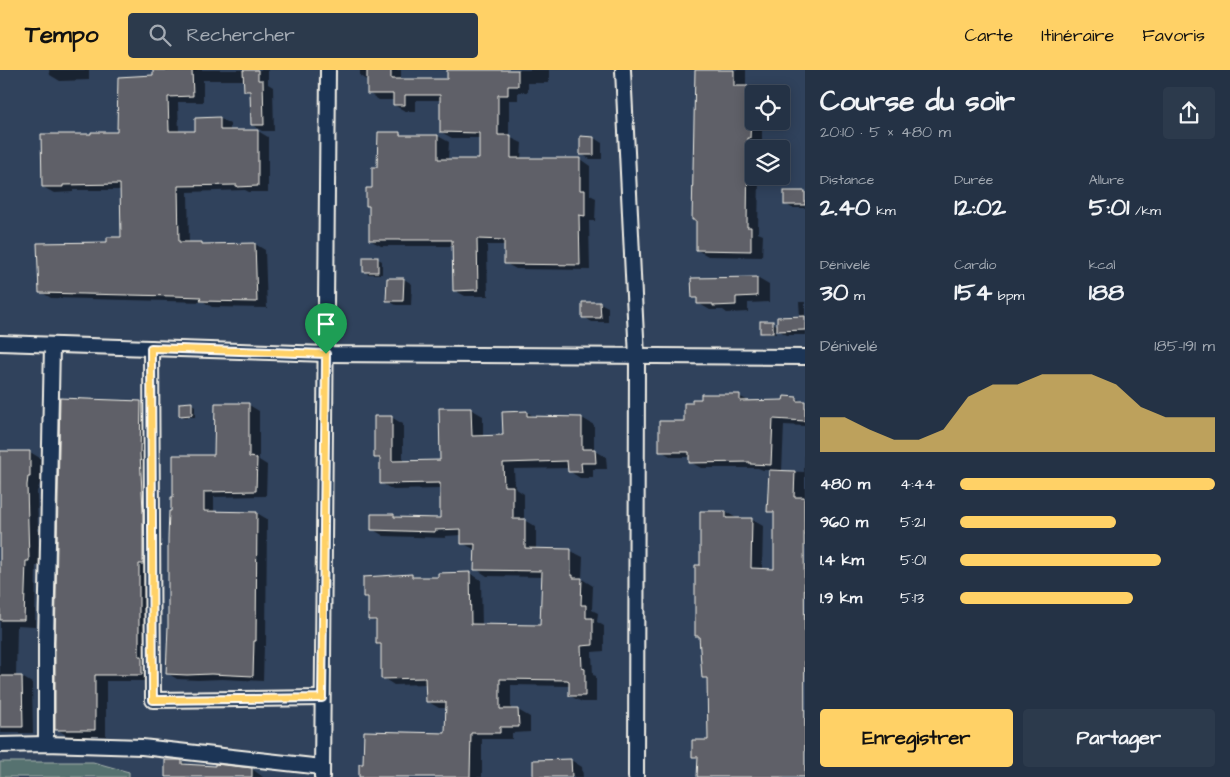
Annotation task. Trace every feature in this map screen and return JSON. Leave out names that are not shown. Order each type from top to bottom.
[{"type":"street","points":[[0,745],[46,744],[142,747],[322,772],[328,70]]},
{"type":"street","points":[[622,70],[637,357],[636,777]]},
{"type":"street","points":[[0,343],[326,354],[805,358]]},
{"type":"street","points":[[46,744],[46,643],[52,345]]},
{"type":"street","points":[[151,348],[153,700],[322,698]]},
{"type":"green space","points":[[0,762],[93,762],[129,772],[129,777],[0,777]]},
{"type":"building","points":[[153,70],[192,70],[193,96],[168,97],[169,131],[195,131],[195,118],[220,117],[220,130],[258,130],[258,186],[178,186],[179,242],[202,242],[202,244],[255,243],[257,302],[200,301],[201,297],[39,293],[37,243],[107,242],[107,237],[121,237],[120,184],[42,187],[41,134],[117,132],[118,77],[153,75]]},
{"type":"building","points":[[243,70],[258,70],[258,80],[263,80],[264,125],[251,125],[250,91],[244,91]]},
{"type":"building","points":[[367,70],[391,70],[391,79],[447,79],[447,70],[518,70],[518,86],[508,86],[508,95],[498,95],[498,135],[511,135],[511,158],[580,158],[580,190],[585,190],[585,216],[579,215],[580,265],[504,264],[504,240],[477,239],[478,290],[453,291],[452,240],[369,240],[369,206],[366,206],[366,188],[372,188],[372,167],[377,167],[378,132],[400,132],[400,135],[438,135],[438,159],[479,159],[479,133],[440,132],[440,95],[405,95],[405,105],[393,105],[393,94],[367,94]]},
{"type":"building","points":[[695,70],[734,70],[734,86],[745,86],[745,130],[750,130],[750,138],[745,140],[745,185],[747,185],[747,227],[751,227],[751,251],[696,250],[696,220],[692,220]]},
{"type":"building","points":[[580,136],[594,137],[594,155],[580,155]]},
{"type":"building","points":[[784,191],[805,191],[805,205],[784,205]]},
{"type":"building","points":[[363,257],[378,257],[378,272],[363,272]]},
{"type":"building","points":[[757,277],[757,296],[736,297],[736,305],[713,306],[713,304],[697,304],[697,298],[692,298],[691,278]]},
{"type":"building","points":[[387,278],[404,278],[403,301],[386,301]]},
{"type":"building","points":[[582,302],[600,302],[601,318],[582,318]]},
{"type":"building","points":[[805,316],[805,330],[777,331],[777,317]]},
{"type":"building","points":[[760,321],[773,321],[773,333],[760,333]]},
{"type":"building","points":[[701,394],[740,394],[740,401],[783,400],[784,396],[797,397],[797,401],[805,401],[805,421],[773,419],[771,465],[750,464],[750,462],[689,463],[689,452],[659,452],[659,421],[684,421],[684,403],[692,403],[692,399],[701,399]]},
{"type":"building","points":[[60,398],[141,401],[140,454],[143,564],[139,564],[139,656],[142,656],[142,675],[95,675],[95,730],[55,730]]},
{"type":"building","points":[[192,402],[192,415],[179,416],[179,403]]},
{"type":"building","points":[[215,403],[249,403],[249,457],[257,458],[256,491],[204,492],[204,511],[257,512],[256,641],[254,641],[253,676],[166,674],[168,539],[169,511],[171,511],[171,497],[173,497],[173,455],[214,455]]},
{"type":"building","points":[[439,408],[471,408],[472,436],[503,435],[502,412],[527,411],[527,416],[582,417],[582,449],[595,449],[596,463],[581,463],[582,472],[568,472],[567,461],[503,463],[504,486],[513,486],[513,519],[525,519],[525,548],[571,549],[571,575],[573,575],[573,578],[582,578],[581,605],[586,605],[586,618],[593,618],[593,645],[581,646],[582,668],[585,669],[585,696],[569,696],[569,681],[567,680],[500,679],[500,709],[518,709],[519,727],[500,727],[500,733],[471,733],[470,777],[359,777],[359,764],[363,764],[364,731],[445,733],[446,702],[426,702],[425,678],[381,679],[381,644],[376,644],[376,620],[368,620],[368,597],[363,597],[363,577],[412,574],[412,577],[438,577],[438,573],[470,572],[471,624],[540,625],[542,571],[474,570],[475,544],[461,544],[461,529],[435,530],[435,532],[371,530],[371,514],[394,514],[394,517],[440,518],[440,483],[380,484],[380,458],[374,458],[374,416],[392,416],[392,461],[440,460]]},
{"type":"building","points":[[0,451],[30,451],[30,477],[28,477],[27,485],[29,561],[26,561],[24,620],[0,620]]},
{"type":"building","points":[[769,470],[795,471],[794,497],[804,497],[805,777],[697,777],[698,757],[692,757],[692,740],[708,740],[707,678],[702,678],[699,636],[695,636],[695,565],[700,565],[700,511],[726,511],[726,518],[752,518],[751,568],[774,569],[774,512],[767,512]]},
{"type":"building","points":[[0,676],[22,676],[23,727],[0,727]]},
{"type":"building","points":[[571,759],[572,777],[533,777],[533,760]]},
{"type":"building","points":[[165,760],[182,760],[182,764],[215,766],[215,764],[252,768],[252,777],[165,777]]},
{"type":"route","points":[[151,348],[326,354],[322,698],[153,700],[151,348]]}]
